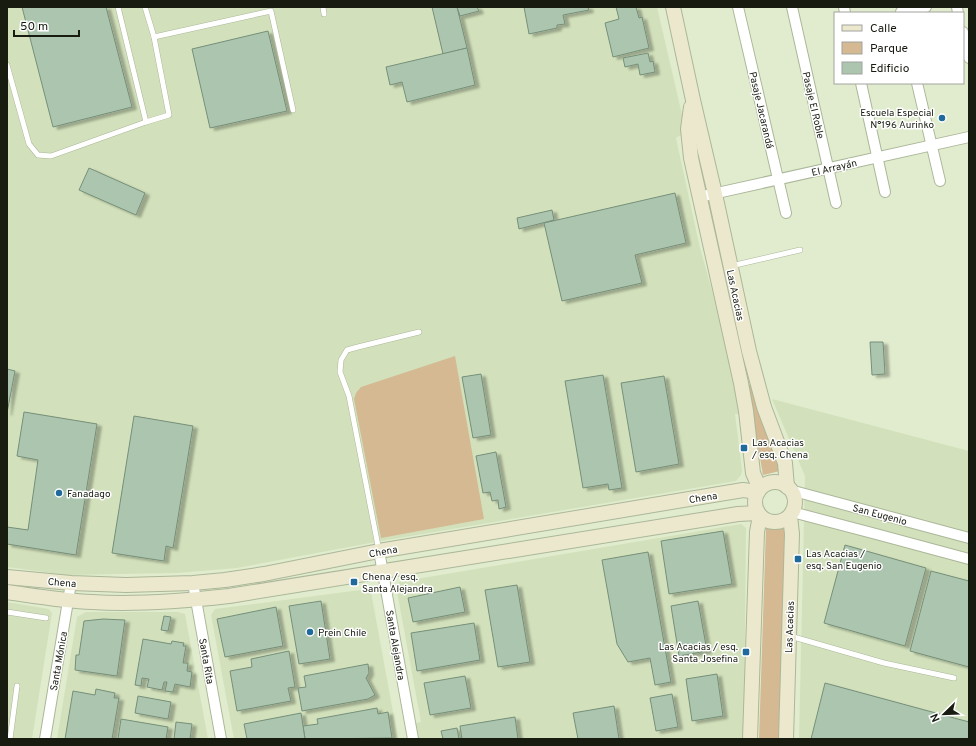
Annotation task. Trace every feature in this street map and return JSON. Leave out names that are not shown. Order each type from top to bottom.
[{"type":"street","name":"Las Acacias","points":[[673,7],[758,386],[785,463],[789,488]]},
{"type":"street","name":"Pasaje Jacarandá","points":[[738,7],[786,213]]},
{"type":"street","name":"Pasaje El Roble","points":[[792,7],[836,203]]},
{"type":"street","points":[[901,11],[926,7]]},
{"type":"street","points":[[964,36],[969,58]]},
{"type":"street","points":[[861,84],[885,192]]},
{"type":"street","points":[[917,84],[940,181]]},
{"type":"street","name":"Las Acacias","points":[[693,100],[688,129],[689,148],[744,397],[753,473],[759,490]]},
{"type":"street","name":"El Arrayán","points":[[700,197],[969,137]]},
{"type":"street","points":[[750,739],[757,532],[759,515],[755,505],[756,496],[759,490],[766,484],[773,482],[781,483],[789,488],[795,501],[791,514],[782,521],[778,522],[768,522],[759,515]]},
{"type":"street","name":"San Eugenio","points":[[789,488],[969,538]]},
{"type":"street","name":"Chena","points":[[7,576],[71,584],[126,585],[193,583],[245,577],[379,552],[743,490],[759,490]]},
{"type":"street","name":"Chena","points":[[7,592],[68,600],[117,603],[196,600],[382,572],[738,514],[759,515]]},
{"type":"street","name":"Las Acacias","points":[[786,739],[792,534],[791,514]]},
{"type":"street","name":"San Eugenio","points":[[791,514],[876,534],[969,560]]},
{"type":"street","name":"Santa Alejandra","points":[[379,552],[413,739]]},
{"type":"street","name":"Santa Rita","points":[[193,583],[221,739]]},
{"type":"street","name":"Santa Mónica","points":[[45,739],[71,584]]},
{"type":"lane","points":[[118,7],[146,122]]},
{"type":"lane","points":[[7,65],[29,144],[38,155],[51,156],[169,115],[154,38],[145,7]]},
{"type":"lane","points":[[323,7],[324,14]]},
{"type":"lane","points":[[154,38],[271,11],[294,110]]},
{"type":"lane","points":[[730,266],[800,250]]},
{"type":"lane","points":[[379,552],[349,396],[342,378],[340,366],[341,360],[347,350],[419,332]]},
{"type":"lane","points":[[7,612],[46,618]]},
{"type":"lane","points":[[789,636],[884,663],[954,678]]},
{"type":"lane","points":[[10,739],[17,686]]},
{"type":"shaded area","points":[[7,7],[657,7],[683,119],[681,135],[676,138],[699,244],[736,377],[740,414],[735,414],[742,470],[741,475],[736,481],[381,541],[237,568],[177,573],[67,575],[7,567]]},
{"type":"shaded area","points":[[772,399],[969,451],[969,739],[799,739],[805,476]]},
{"type":"shaded area","points":[[741,524],[746,528],[744,739],[413,739],[411,724],[421,722],[396,586],[399,582]]},
{"type":"shaded area","points":[[368,589],[371,592],[398,739],[234,739],[211,615],[215,609]]},
{"type":"shaded area","points":[[7,602],[49,609],[52,613],[32,739],[7,739]]},
{"type":"shaded area","points":[[86,612],[178,612],[185,614],[208,739],[57,739],[77,617]]},
{"type":"green space","points":[[455,356],[484,519],[381,538],[354,399],[356,393],[361,387]]},
{"type":"green space","points":[[752,384],[780,471],[763,475],[747,385]]},
{"type":"green space","points":[[766,528],[787,529],[779,739],[759,739]]},
{"type":"building","points":[[22,7],[106,7],[132,107],[53,127]]},
{"type":"building","points":[[432,7],[457,7],[467,48],[443,54]]},
{"type":"building","points":[[457,7],[477,7],[479,11],[460,16]]},
{"type":"building","points":[[524,7],[588,7],[589,10],[563,15],[565,24],[557,25],[557,28],[529,34]]},
{"type":"building","points":[[616,7],[636,7],[639,18],[642,17],[649,48],[613,57],[605,23],[619,19]]},
{"type":"building","points":[[268,31],[287,111],[210,128],[192,49]]},
{"type":"building","points":[[467,48],[475,85],[407,102],[402,82],[390,85],[386,67]]},
{"type":"building","points":[[648,53],[650,62],[653,61],[655,72],[640,75],[638,64],[625,67],[623,58]]},
{"type":"building","points":[[89,168],[145,193],[136,215],[79,190]]},
{"type":"building","points":[[675,193],[686,243],[635,255],[642,283],[562,301],[544,223]]},
{"type":"building","points":[[552,210],[554,220],[519,229],[517,218]]},
{"type":"building","points":[[870,342],[883,342],[885,374],[872,375]]},
{"type":"building","points":[[7,369],[15,371],[7,413]]},
{"type":"building","points":[[481,374],[491,435],[473,438],[462,377]]},
{"type":"building","points":[[603,375],[622,488],[609,490],[608,484],[583,488],[565,381]]},
{"type":"building","points":[[664,376],[679,464],[636,472],[621,383]]},
{"type":"building","name":"Fanadago","points":[[24,412],[97,424],[76,555],[7,544],[7,527],[28,530],[38,460],[17,456]]},
{"type":"building","points":[[134,416],[193,426],[173,548],[166,546],[164,561],[112,553]]},
{"type":"building","points":[[496,452],[506,507],[499,509],[498,500],[492,501],[490,492],[483,493],[476,456]]},
{"type":"building","points":[[723,531],[732,584],[669,594],[661,541]]},
{"type":"building","points":[[845,545],[926,568],[905,646],[824,623]]},
{"type":"building","points":[[648,552],[671,682],[655,685],[650,658],[628,662],[617,644],[602,560]]},
{"type":"building","points":[[931,571],[969,581],[969,667],[910,651]]},
{"type":"building","points":[[517,585],[530,662],[498,667],[485,590]]},
{"type":"building","points":[[460,587],[465,612],[413,622],[408,598]]},
{"type":"building","name":"Prein Chile","points":[[321,601],[330,659],[299,664],[289,606]]},
{"type":"building","points":[[698,601],[707,651],[679,656],[671,606]]},
{"type":"building","points":[[276,607],[283,646],[225,657],[217,619]]},
{"type":"building","points":[[164,616],[171,617],[168,631],[161,630]]},
{"type":"building","points":[[103,619],[125,620],[117,676],[75,670],[76,655],[79,655],[84,621]]},
{"type":"building","points":[[474,623],[480,660],[417,671],[411,633]]},
{"type":"building","points":[[143,639],[171,644],[172,641],[184,643],[183,646],[186,646],[183,663],[188,663],[187,671],[192,672],[190,687],[175,684],[173,692],[165,691],[167,682],[164,682],[162,690],[147,687],[149,679],[142,678],[141,686],[135,685]]},
{"type":"building","points":[[289,651],[295,687],[288,688],[291,701],[237,711],[230,671],[252,667],[251,659]]},
{"type":"building","points":[[368,664],[369,673],[366,678],[375,695],[368,699],[302,711],[298,688],[306,687],[304,676]]},
{"type":"building","points":[[717,674],[723,716],[692,721],[686,679]]},
{"type":"building","points":[[465,676],[471,708],[430,715],[424,683]]},
{"type":"building","points":[[825,683],[969,722],[969,739],[811,739]]},
{"type":"building","points":[[96,689],[115,693],[114,698],[119,698],[112,739],[65,739],[73,691],[95,695]]},
{"type":"building","points":[[672,694],[678,727],[656,731],[650,698]]},
{"type":"building","points":[[138,696],[171,702],[168,719],[135,713]]},
{"type":"building","points":[[614,706],[619,739],[578,739],[573,713]]},
{"type":"building","points":[[377,708],[378,714],[388,712],[392,738],[305,739],[303,726],[318,724],[317,719]]},
{"type":"building","points":[[301,713],[305,739],[247,739],[244,724]]},
{"type":"building","points":[[515,717],[518,739],[462,739],[460,726]]},
{"type":"building","points":[[121,719],[168,727],[166,739],[118,739]]},
{"type":"building","points":[[176,722],[192,724],[190,739],[174,739]]},
{"type":"building","points":[[457,728],[459,739],[443,739],[441,731]]},
{"type":"place","name":"Escuela Especial N°196 Aurinko","points":[[942,118]]},
{"type":"place","name":"Las Acacias / esq. Chena","points":[[744,448]]},
{"type":"place","name":"Fanadago","points":[[59,493]]},
{"type":"place","name":"Las Acacias / esq. San Eugenio","points":[[798,559]]},
{"type":"place","name":"Chena / esq. Santa Alejandra","points":[[354,582]]},
{"type":"place","name":"Prein Chile","points":[[310,632]]},
{"type":"place","name":"Las Acacias / esq. Santa Josefina","points":[[746,652]]}]
